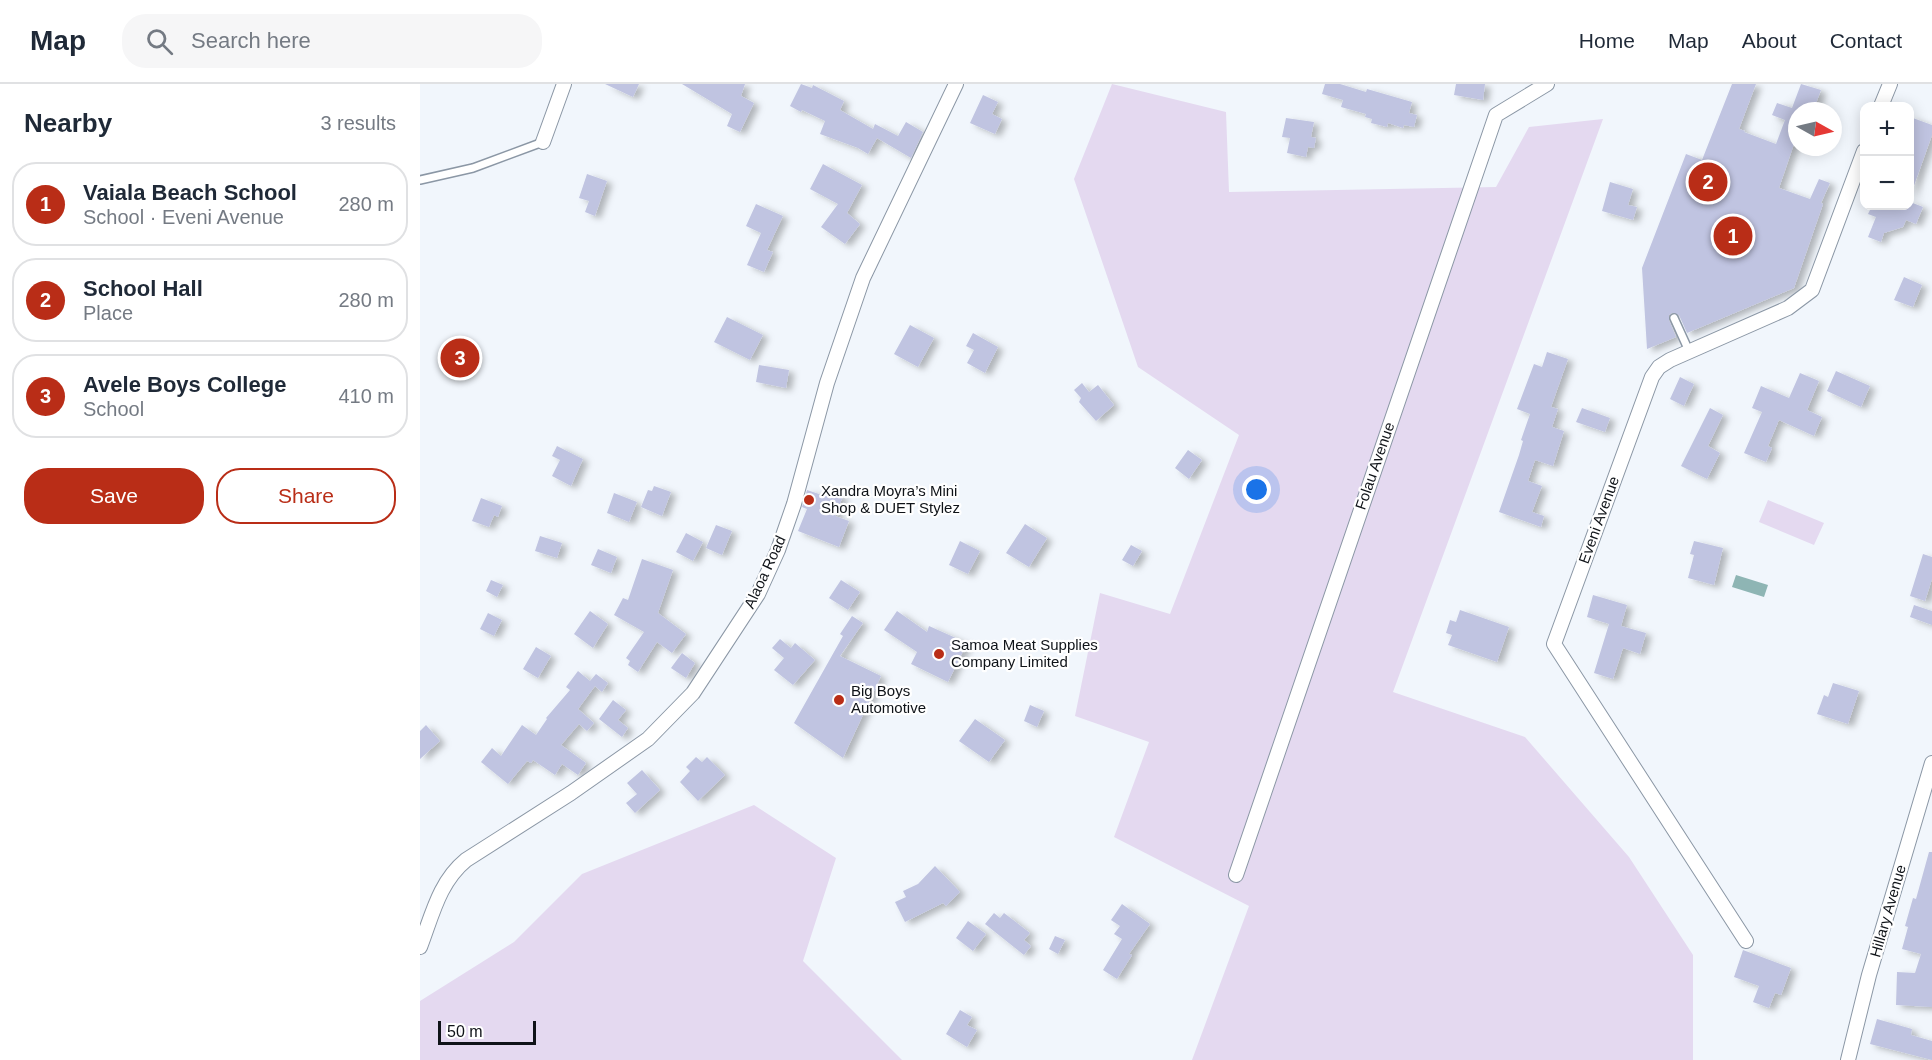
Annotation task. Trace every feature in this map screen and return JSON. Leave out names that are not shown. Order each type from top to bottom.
[{"type":"street","points":[[543,142],[564,84]]},
{"type":"street","name":"Alaoa Road","points":[[420,947],[442,887],[453,870],[571,793],[648,739],[693,693],[758,594],[778,550],[794,504],[827,383],[863,278],[956,84]]},
{"type":"street","name":"Folau Avenue","points":[[1236,875],[1496,115],[1547,84]]},
{"type":"street","points":[[1883,102],[1890,84]]},
{"type":"street","name":"Eveni Avenue","points":[[1746,941],[1554,644],[1652,377],[1659,367],[1670,360],[1788,308],[1812,290],[1862,156]]},
{"type":"street","name":"Hillary Avenue","points":[[1848,1060],[1869,975],[1932,763]]},
{"type":"lane","points":[[420,180],[473,168],[543,142]]},
{"type":"lane","points":[[1674,318],[1689,351]]},
{"type":"shaded area","points":[[1112,84],[1226,112],[1229,192],[1496,187],[1529,127],[1603,119],[1393,692],[1525,737],[1629,857],[1693,955],[1693,1060],[1192,1060],[1249,906],[1114,837],[1149,742],[1075,716],[1100,593],[1170,614],[1239,435],[1138,367],[1074,179]]},
{"type":"shaded area","points":[[1768,500],[1824,523],[1814,545],[1759,522]]},
{"type":"shaded area","points":[[1736,575],[1768,585],[1764,597],[1732,587]]},
{"type":"shaded area","points":[[754,805],[836,858],[803,961],[902,1060],[420,1060],[420,1001],[514,942],[582,874]]},
{"type":"building","points":[[605,84],[639,84],[633,97]]},
{"type":"building","points":[[682,84],[745,84],[741,96],[754,103],[740,132],[727,126],[732,114]]},
{"type":"building","points":[[801,84],[812,88],[813,85],[844,101],[840,110],[873,129],[875,124],[898,136],[906,122],[923,132],[911,158],[877,138],[868,154],[820,134],[825,121],[790,106]]},
{"type":"building","points":[[1325,84],[1340,84],[1366,92],[1367,89],[1412,102],[1409,113],[1417,115],[1414,127],[1404,125],[1403,128],[1388,123],[1387,127],[1371,123],[1372,119],[1365,117],[1366,114],[1341,107],[1343,100],[1322,94]]},
{"type":"building","points":[[1456,84],[1485,84],[1483,100],[1454,95]]},
{"type":"building","points":[[1732,84],[1756,84],[1739,129],[1776,144],[1785,120],[1772,115],[1777,103],[1788,107],[1788,156],[1790,156],[1779,188],[1810,199],[1819,179],[1830,183],[1821,203],[1823,204],[1794,288],[1687,333],[1679,315],[1672,313],[1669,315],[1669,320],[1676,337],[1647,349],[1642,268],[1686,154],[1702,160]]},
{"type":"building","points":[[1801,84],[1821,90],[1816,102],[1794,102]]},
{"type":"building","points":[[983,95],[998,102],[992,114],[1002,119],[995,134],[970,123]]},
{"type":"building","points":[[1286,118],[1314,122],[1311,137],[1316,138],[1314,148],[1308,147],[1306,157],[1287,153],[1290,138],[1282,137]]},
{"type":"building","points":[[1914,118],[1932,125],[1932,135],[1914,186]]},
{"type":"building","points":[[823,164],[862,185],[847,213],[860,224],[845,244],[821,227],[838,204],[810,189]]},
{"type":"building","points":[[587,174],[607,181],[595,216],[585,212],[589,201],[579,198]]},
{"type":"building","points":[[1610,182],[1633,189],[1628,205],[1637,207],[1633,220],[1602,211]]},
{"type":"building","points":[[756,204],[783,216],[767,250],[773,252],[764,272],[747,265],[761,233],[746,226]]},
{"type":"building","points":[[1914,204],[1923,207],[1916,224],[1906,220],[1903,227],[1884,233],[1881,242],[1868,237],[1876,217],[1868,214],[1870,210],[1914,210]]},
{"type":"building","points":[[1904,277],[1922,285],[1913,307],[1894,300]]},
{"type":"building","points":[[727,317],[763,335],[750,360],[714,342]]},
{"type":"building","points":[[910,325],[934,338],[918,367],[894,354]]},
{"type":"building","points":[[973,333],[998,347],[985,373],[967,363],[974,350],[966,346]]},
{"type":"building","points":[[1547,352],[1568,359],[1551,407],[1558,409],[1552,427],[1564,431],[1553,466],[1535,460],[1528,481],[1542,486],[1532,512],[1544,516],[1541,527],[1499,512],[1519,455],[1523,441],[1521,440],[1530,414],[1517,409],[1534,364],[1542,367]]},
{"type":"building","points":[[759,365],[789,370],[786,388],[756,382]]},
{"type":"building","points":[[1836,371],[1870,386],[1861,407],[1827,391]]},
{"type":"building","points":[[1800,373],[1819,381],[1807,410],[1822,417],[1814,436],[1779,420],[1768,446],[1772,448],[1766,462],[1744,453],[1762,412],[1752,408],[1761,386],[1789,398]]},
{"type":"building","points":[[1680,377],[1694,384],[1684,406],[1670,399]]},
{"type":"building","points":[[1082,383],[1089,392],[1098,385],[1114,405],[1096,421],[1079,402],[1081,398],[1074,390]]},
{"type":"building","points":[[1582,408],[1610,418],[1605,432],[1576,422]]},
{"type":"building","points":[[1710,408],[1723,415],[1708,446],[1720,453],[1707,479],[1681,466]]},
{"type":"building","points":[[557,446],[583,459],[571,486],[552,476],[560,460],[552,456]]},
{"type":"building","points":[[1188,450],[1202,460],[1189,479],[1175,468]]},
{"type":"building","points":[[654,486],[671,492],[662,516],[641,507],[648,490],[652,491]]},
{"type":"building","points":[[807,490],[825,496],[827,490],[843,496],[835,516],[849,521],[839,547],[798,531],[807,509],[802,507]]},
{"type":"building","points":[[614,493],[637,502],[629,522],[607,513]]},
{"type":"building","points":[[481,498],[502,506],[498,517],[494,515],[489,527],[472,521]]},
{"type":"building","points":[[1025,524],[1047,538],[1029,567],[1006,553]]},
{"type":"building","points":[[716,525],[732,531],[722,555],[706,548]]},
{"type":"building","points":[[686,533],[703,542],[693,561],[676,552]]},
{"type":"building","points":[[540,536],[562,543],[557,558],[535,551]]},
{"type":"building","points":[[960,541],[980,551],[968,574],[949,565]]},
{"type":"building","points":[[1694,541],[1723,548],[1714,585],[1688,578],[1694,555],[1690,554]]},
{"type":"building","points":[[1131,545],[1142,551],[1133,566],[1122,560]]},
{"type":"building","points":[[598,549],[617,557],[611,573],[591,565]]},
{"type":"building","points":[[1923,554],[1932,557],[1932,579],[1925,601],[1910,596]]},
{"type":"building","points":[[642,559],[673,570],[658,613],[686,634],[672,653],[657,642],[638,672],[628,665],[630,661],[626,658],[644,632],[614,615],[623,598],[628,600]]},
{"type":"building","points":[[491,580],[503,585],[497,597],[486,591]]},
{"type":"building","points":[[841,580],[860,592],[848,610],[829,598]]},
{"type":"building","points":[[1593,595],[1627,605],[1621,626],[1646,633],[1640,654],[1623,648],[1613,679],[1594,673],[1609,624],[1587,617]]},
{"type":"building","points":[[1914,605],[1932,611],[1932,625],[1910,617]]},
{"type":"building","points":[[1460,610],[1509,627],[1497,662],[1448,645],[1452,635],[1446,633],[1450,620],[1456,622]]},
{"type":"building","points":[[590,611],[608,624],[593,648],[574,634]]},
{"type":"building","name":"Samoa Meat Supplies Company Limited","points":[[897,611],[927,632],[929,626],[967,643],[948,682],[911,664],[917,652],[884,630]]},
{"type":"building","points":[[488,613],[502,620],[494,636],[480,629]]},
{"type":"building","name":"Big Boys Automotive","points":[[852,616],[863,623],[840,656],[881,676],[843,758],[794,723],[843,636],[840,634]]},
{"type":"building","points":[[780,639],[791,648],[795,643],[815,660],[793,685],[774,670],[784,658],[772,648]]},
{"type":"building","points":[[536,647],[551,656],[538,678],[523,669]]},
{"type":"building","points":[[682,653],[695,663],[686,678],[671,668]]},
{"type":"building","points":[[578,671],[590,681],[596,674],[608,683],[602,692],[595,686],[578,709],[594,723],[587,731],[579,724],[561,745],[586,763],[578,775],[562,764],[555,775],[533,760],[531,763],[527,761],[508,784],[481,762],[492,748],[501,756],[522,725],[536,735],[546,718],[570,690],[566,687]]},
{"type":"building","points":[[1833,683],[1859,691],[1848,724],[1817,714],[1824,695],[1828,697]]},
{"type":"building","points":[[613,700],[626,710],[618,720],[628,728],[622,737],[599,719]]},
{"type":"building","points":[[1030,705],[1044,711],[1037,727],[1024,721]]},
{"type":"building","points":[[975,719],[1005,740],[989,762],[959,741]]},
{"type":"building","points":[[426,725],[440,741],[420,759],[420,731]]},
{"type":"building","points":[[696,757],[702,762],[707,757],[725,775],[698,801],[680,782],[690,771],[686,767]]},
{"type":"building","points":[[642,770],[660,790],[635,813],[626,803],[637,794],[627,783]]},
{"type":"building","points":[[1929,852],[1932,852],[1932,1007],[1896,1005],[1897,972],[1915,973],[1921,954],[1902,949],[1908,927],[1905,926],[1913,898],[1916,899]]},
{"type":"building","points":[[935,866],[960,892],[946,906],[943,903],[905,922],[895,902],[906,897],[903,891],[918,884]]},
{"type":"building","points":[[1122,904],[1150,924],[1129,954],[1132,955],[1117,979],[1103,970],[1122,939],[1114,934],[1120,926],[1111,920]]},
{"type":"building","points":[[994,913],[1000,918],[1004,913],[1030,933],[1024,940],[1031,946],[1024,955],[985,924]]},
{"type":"building","points":[[968,921],[986,934],[973,951],[956,938]]},
{"type":"building","points":[[1055,936],[1065,940],[1058,954],[1049,949]]},
{"type":"building","points":[[1743,950],[1791,968],[1781,995],[1775,993],[1769,1008],[1753,1002],[1759,986],[1734,977]]},
{"type":"building","points":[[960,1010],[972,1017],[967,1025],[977,1030],[967,1047],[946,1034]]},
{"type":"building","points":[[1877,1019],[1912,1029],[1911,1035],[1932,1041],[1932,1060],[1870,1044]]},
{"type":"place","name":"School Hall","points":[[1708,182]]},
{"type":"place","name":"Vaiala Beach School","points":[[1733,236]]},
{"type":"place","name":"Avele Boys College","points":[[460,358]]},
{"type":"place","name":"Xandra Moyra’s Mini Shop & DUET Stylez","points":[[809,500]]},
{"type":"place","name":"Samoa Meat Supplies Company Limited","points":[[939,654]]},
{"type":"place","name":"Big Boys Automotive","points":[[839,700]]}]
